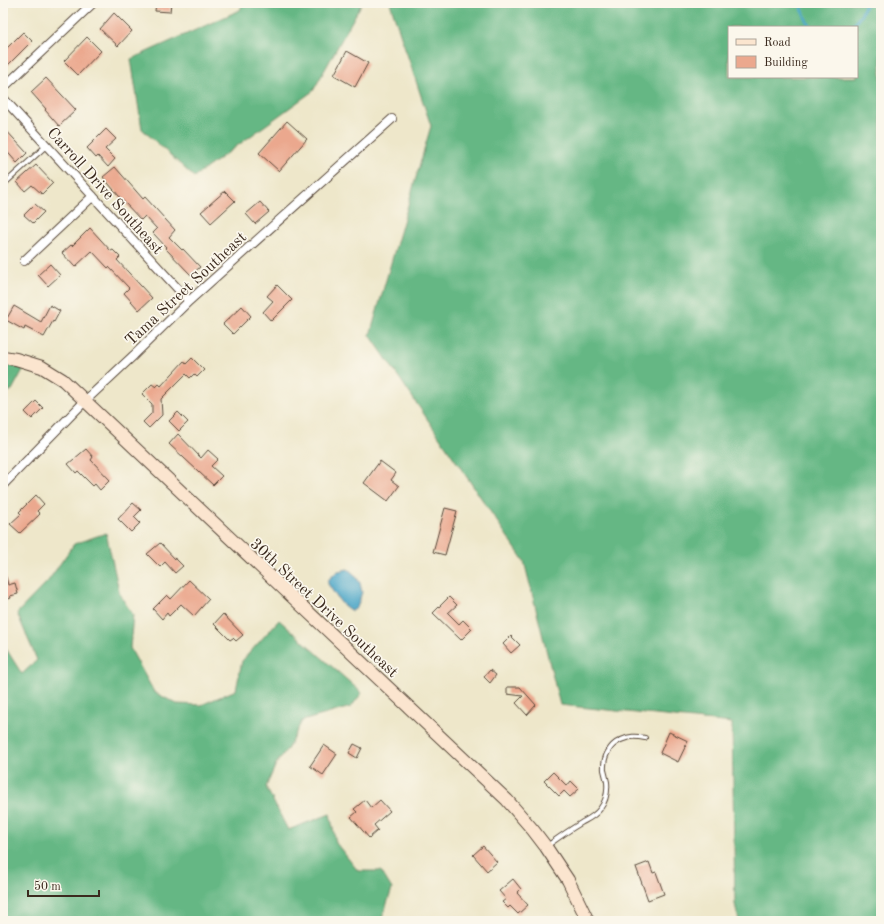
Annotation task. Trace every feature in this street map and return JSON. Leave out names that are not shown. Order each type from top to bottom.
[{"type":"main road","name":"30th Street Drive Southeast","points":[[3,357],[16,359],[42,367],[63,380],[494,788],[533,830],[546,847],[568,880],[588,921]]},
{"type":"street","points":[[3,88],[93,3]]},
{"type":"street","name":"Carroll Drive Southeast","points":[[3,98],[189,301]]},
{"type":"street","name":"Tama Street Southeast","points":[[3,485],[84,401],[189,301],[392,119]]},
{"type":"street","points":[[24,262],[93,196]]},
{"type":"lane","points":[[3,185],[46,145]]},
{"type":"lane","points":[[546,847],[600,810],[607,794],[604,760],[615,742],[635,736],[644,738]]},
{"type":"green space","points":[[243,3],[362,3],[313,91],[194,177],[142,129],[131,59],[240,10]]},
{"type":"green space","points":[[390,3],[881,3],[881,921],[739,921],[735,904],[732,723],[560,705],[524,561],[370,335],[431,126]]},
{"type":"green space","points":[[3,365],[24,368],[12,390],[3,394]]},
{"type":"green space","points":[[106,533],[120,595],[133,615],[130,648],[154,692],[177,704],[201,705],[236,690],[242,661],[279,620],[362,693],[351,707],[302,721],[288,748],[276,764],[266,787],[288,830],[330,814],[336,843],[358,871],[381,871],[392,889],[381,921],[3,921],[3,644],[22,674],[37,660],[17,613],[48,581],[74,544]]},
{"type":"water","points":[[348,569],[355,575],[360,583],[362,592],[357,608],[352,611],[341,602],[328,584],[328,580],[338,571]]},
{"type":"building","points":[[156,3],[171,3],[170,12],[155,11]]},
{"type":"building","points":[[114,13],[132,31],[118,46],[100,29]]},
{"type":"building","points":[[23,32],[32,41],[3,70],[3,52]]},
{"type":"building","points":[[87,37],[101,51],[78,75],[64,61]]},
{"type":"building","points":[[347,51],[368,63],[355,87],[334,75]]},
{"type":"building","points":[[46,78],[76,110],[59,126],[31,92]]},
{"type":"building","points":[[287,121],[307,139],[279,171],[259,153]]},
{"type":"building","points":[[3,127],[27,153],[17,163],[3,147]]},
{"type":"building","points":[[106,129],[116,139],[105,149],[115,159],[108,167],[98,156],[96,158],[87,148]]},
{"type":"building","points":[[36,165],[53,183],[42,194],[32,185],[25,191],[17,182]]},
{"type":"building","points":[[115,167],[143,199],[145,197],[175,230],[169,237],[200,267],[191,275],[153,233],[157,229],[145,216],[141,220],[103,177]]},
{"type":"building","points":[[225,191],[235,201],[211,223],[201,212]]},
{"type":"building","points":[[260,202],[269,212],[255,224],[246,214]]},
{"type":"building","points":[[35,204],[44,212],[33,223],[24,215]]},
{"type":"building","points":[[90,228],[111,251],[113,250],[120,257],[117,260],[152,298],[139,310],[124,293],[129,288],[92,251],[75,267],[62,253],[71,245],[72,246]]},
{"type":"building","points":[[50,264],[60,275],[48,286],[38,275]]},
{"type":"building","points":[[277,285],[292,300],[271,321],[263,312],[273,301],[267,296]]},
{"type":"building","points":[[50,305],[60,311],[44,337],[25,327],[24,330],[6,320],[14,306],[41,322]]},
{"type":"building","points":[[242,306],[251,316],[233,334],[223,324]]},
{"type":"building","points":[[192,358],[204,370],[197,377],[194,374],[190,378],[186,374],[161,399],[162,415],[149,428],[143,422],[152,413],[152,404],[142,394],[152,384],[156,387],[159,384],[161,386],[184,361],[186,364]]},
{"type":"building","points":[[36,401],[43,408],[32,419],[25,412]]},
{"type":"building","points":[[178,412],[188,422],[179,431],[169,421]]},
{"type":"building","points":[[178,434],[201,458],[208,450],[218,459],[211,466],[222,476],[213,485],[169,444]]},
{"type":"building","points":[[86,449],[93,457],[91,460],[110,480],[100,490],[95,484],[93,486],[78,471],[76,473],[68,464]]},
{"type":"building","points":[[380,461],[396,473],[391,480],[399,486],[388,501],[364,483]]},
{"type":"building","points":[[36,495],[44,504],[37,511],[40,514],[20,533],[10,524],[21,514],[19,512]]},
{"type":"building","points":[[133,503],[141,510],[134,517],[140,523],[131,532],[118,519]]},
{"type":"building","points":[[445,508],[457,511],[445,555],[433,552]]},
{"type":"building","points":[[160,543],[183,566],[175,573],[165,562],[160,567],[147,554]]},
{"type":"building","points":[[6,577],[8,585],[15,583],[18,594],[10,596],[11,598],[3,601],[3,578]]},
{"type":"building","points":[[189,580],[209,599],[194,616],[181,604],[169,616],[167,613],[162,619],[153,609],[167,595],[171,599]]},
{"type":"building","points":[[449,597],[457,605],[448,613],[459,624],[463,620],[472,629],[461,640],[433,613]]},
{"type":"building","points":[[223,614],[243,635],[236,641],[233,638],[230,640],[214,624]]},
{"type":"building","points":[[511,636],[520,645],[511,653],[503,644]]},
{"type":"building","points":[[490,670],[496,675],[490,683],[484,677]]},
{"type":"building","points":[[507,687],[520,687],[536,705],[527,715],[516,703],[523,696],[507,694]]},
{"type":"building","points":[[669,732],[688,741],[678,762],[660,753]]},
{"type":"building","points":[[354,744],[362,748],[357,758],[349,753]]},
{"type":"building","points":[[324,745],[337,754],[323,775],[310,766]]},
{"type":"building","points":[[553,772],[567,786],[571,781],[579,789],[570,797],[564,791],[559,796],[544,781]]},
{"type":"building","points":[[365,800],[371,808],[380,800],[390,811],[374,825],[378,830],[369,838],[351,817],[357,812],[354,809]]},
{"type":"building","points":[[483,846],[497,862],[487,871],[473,855]]},
{"type":"building","points":[[649,862],[653,873],[656,872],[664,894],[648,900],[636,867]]},
{"type":"building","points":[[513,879],[521,889],[517,893],[528,905],[518,914],[510,906],[508,908],[502,902],[506,899],[499,891]]},
{"type":"waterway","points":[[800,3],[807,22],[811,26]]},
{"type":"waterway","points":[[853,26],[861,15],[866,3]]}]
